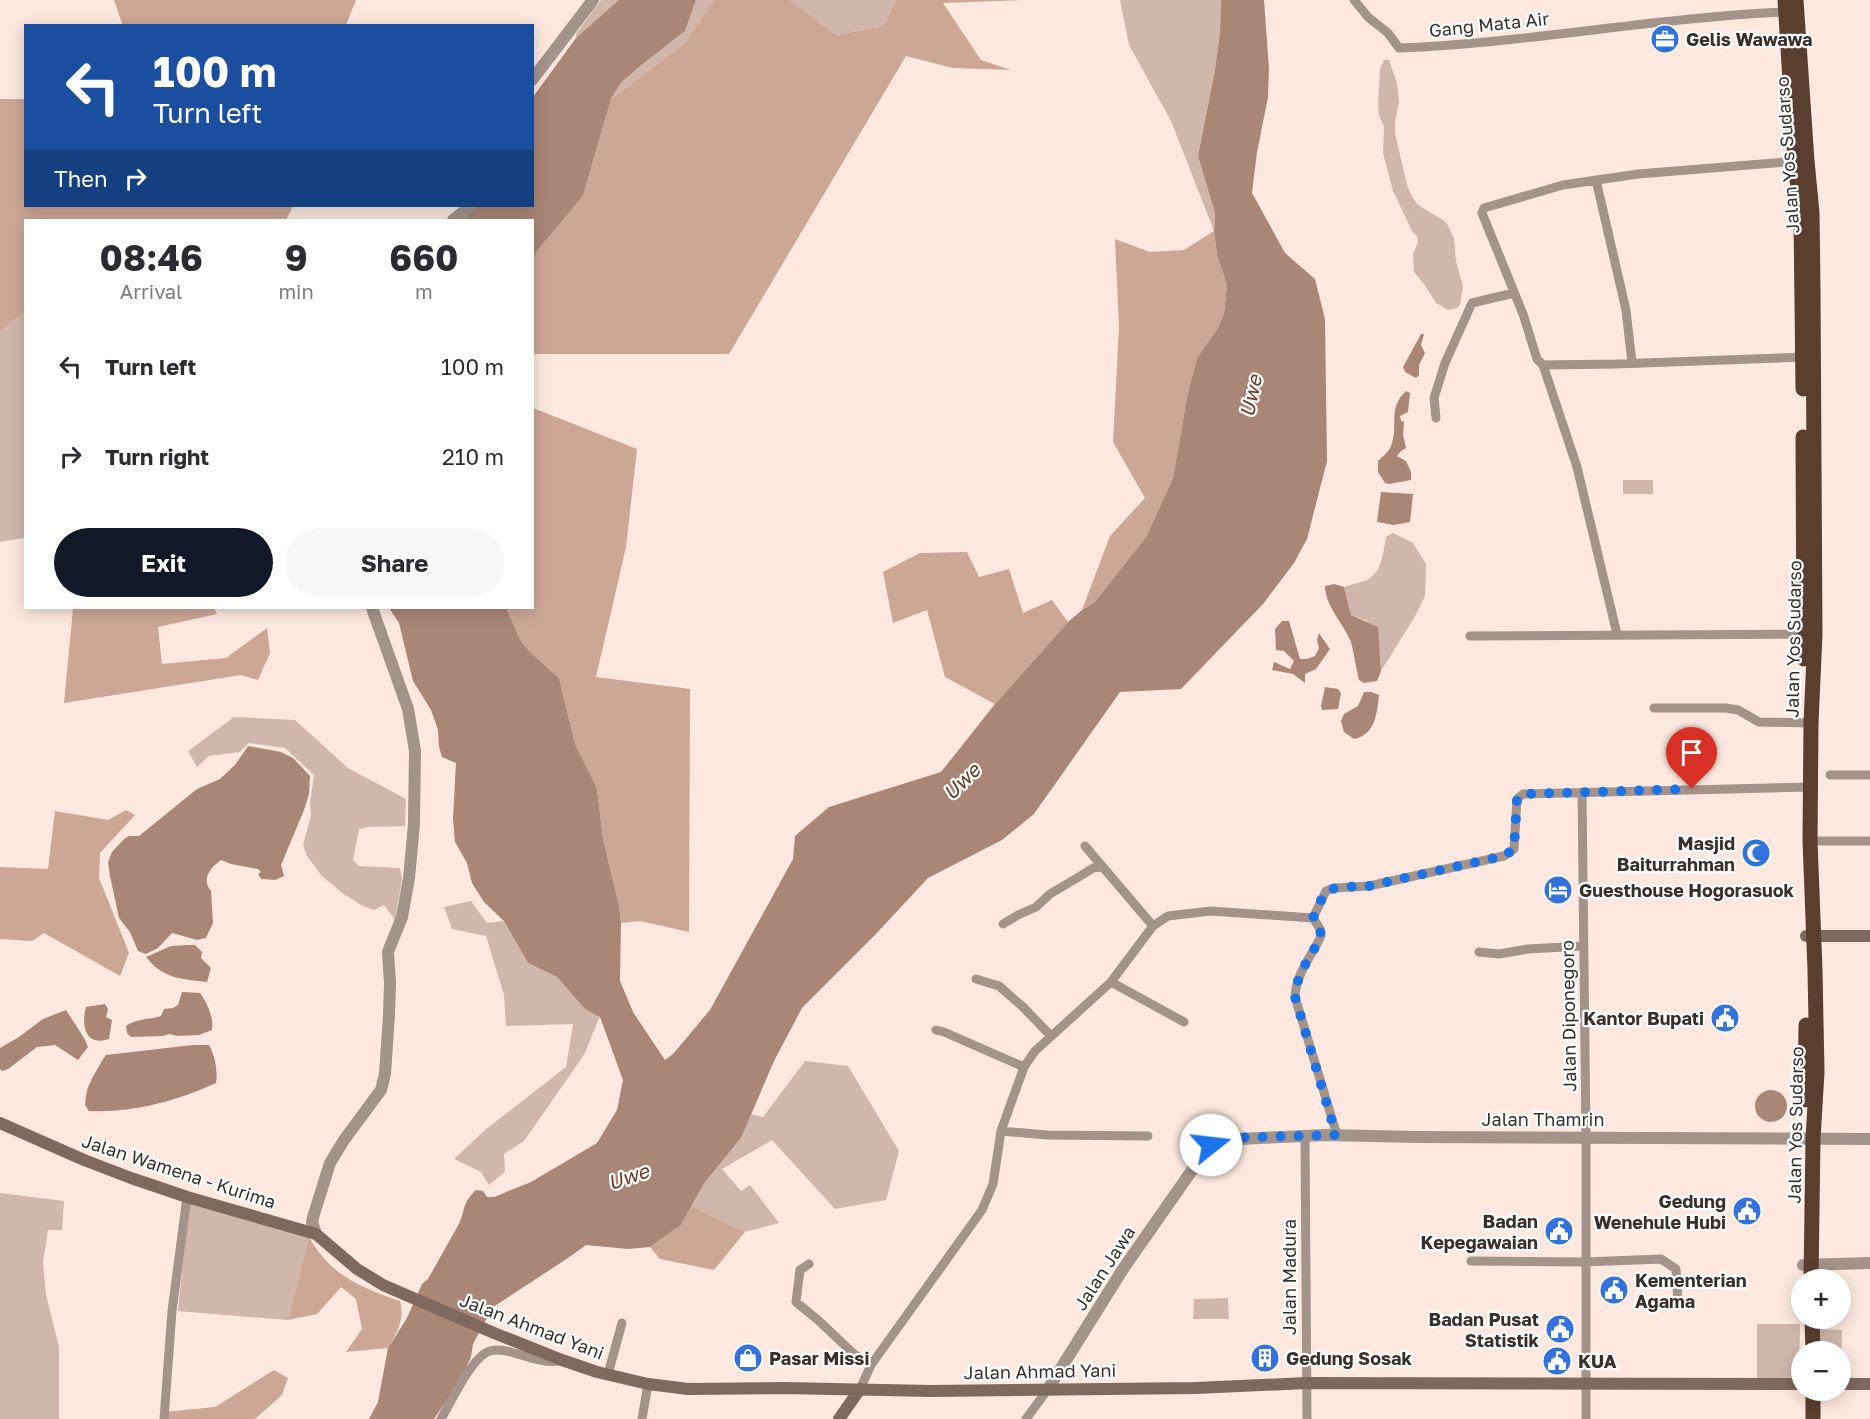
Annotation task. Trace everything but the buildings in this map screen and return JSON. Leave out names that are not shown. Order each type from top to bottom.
[{"type":"highway","name":"Jalan Yos Sudarso","points":[[1791,6],[1801,161],[1801,218],[1808,357],[1807,787],[1810,936]]},
{"type":"highway","name":"Jalan Yos Sudarso","points":[[1806,1269],[1809,1139],[1806,1072],[1810,936],[1810,841],[1807,787]]},
{"type":"highway","points":[[1804,1401],[1804,1419]]},
{"type":"highway","points":[[1813,1401],[1813,1419]]},
{"type":"main road","points":[[1810,936],[1870,936]]},
{"type":"main road","name":"Jalan Wamena - Kurima","points":[[0,1123],[84,1160],[187,1197],[316,1234]]},
{"type":"main road","name":"Jalan Ahmad Yani","points":[[316,1234],[357,1269],[383,1285],[494,1333],[562,1360],[608,1374],[648,1384],[688,1389],[931,1391],[1196,1388],[1306,1383],[1791,1384]]},
{"type":"main road","points":[[1851,1384],[1870,1384]]},
{"type":"main road","points":[[839,1419],[860,1389]]},
{"type":"street","points":[[534,78],[592,0]]},
{"type":"street","name":"Gang Mata Air","points":[[1354,0],[1368,17],[1388,33],[1399,48],[1444,46],[1791,6]]},
{"type":"street","points":[[1617,634],[1577,467],[1543,365],[1537,359],[1523,314],[1482,213],[1484,208],[1545,189],[1596,180],[1638,174],[1801,161]]},
{"type":"street","points":[[1596,180],[1626,310],[1632,363]]},
{"type":"street","points":[[454,219],[470,207]]},
{"type":"street","points":[[1436,418],[1434,398],[1445,363],[1472,303],[1514,293]]},
{"type":"street","points":[[1543,365],[1808,357]]},
{"type":"street","points":[[316,1234],[312,1222],[330,1163],[381,1090],[385,1074],[390,983],[388,952],[402,917],[414,824],[415,751],[408,710],[372,609]]},
{"type":"street","points":[[1470,636],[1809,634]]},
{"type":"street","points":[[1654,708],[1726,708],[1738,710],[1759,722],[1807,723]]},
{"type":"street","points":[[1830,775],[1870,775]]},
{"type":"street","points":[[1313,918],[1326,891],[1334,888],[1369,886],[1504,856],[1514,849],[1517,799],[1523,794],[1807,787]]},
{"type":"street","name":"Jalan Diponegoro","points":[[1582,792],[1586,1419]]},
{"type":"street","points":[[1810,841],[1870,841]]},
{"type":"street","points":[[1085,846],[1153,926]]},
{"type":"street","points":[[1003,924],[1036,907],[1050,894],[1101,867]]},
{"type":"street","points":[[860,1389],[871,1365],[982,1210],[993,1184],[1000,1131],[1024,1067],[1035,1050],[1111,982],[1153,926],[1168,916],[1211,911],[1313,918]]},
{"type":"street","points":[[1313,918],[1320,929],[1321,936],[1300,973],[1295,987],[1295,997],[1336,1135]]},
{"type":"street","points":[[1479,952],[1498,954],[1528,949],[1583,946]]},
{"type":"street","points":[[976,979],[999,986],[1023,1006],[1051,1036]]},
{"type":"street","points":[[1111,982],[1184,1022]]},
{"type":"street","points":[[936,1030],[1024,1067]]},
{"type":"street","points":[[1000,1131],[1047,1135],[1148,1136]]},
{"type":"street","name":"Jalan Thamrin","points":[[1216,1140],[1336,1135],[1870,1139]]},
{"type":"street","name":"Jalan Madura","points":[[1305,1136],[1307,1419]]},
{"type":"street","name":"Jalan Jawa","points":[[1026,1419],[1048,1389],[1123,1269],[1202,1156],[1216,1140]]},
{"type":"street","points":[[164,1419],[172,1311],[187,1197]]},
{"type":"street","points":[[1471,1261],[1585,1262],[1661,1259],[1676,1269],[1678,1306]]},
{"type":"street","points":[[1806,1269],[1870,1263]]},
{"type":"street","points":[[809,1264],[800,1270],[796,1302],[854,1354],[871,1365]]},
{"type":"street","points":[[608,1374],[622,1323]]},
{"type":"street","points":[[441,1419],[476,1361],[488,1351],[499,1349],[534,1359],[554,1362],[562,1360]]},
{"type":"street","points":[[642,1419],[648,1384]]},
{"type":"shaded area","points":[[114,0],[356,0],[346,24],[122,24]]},
{"type":"shaded area","points":[[601,0],[624,0],[576,38],[576,34]]},
{"type":"shaded area","points":[[696,0],[714,0],[684,44],[611,99],[621,83],[685,31]]},
{"type":"shaded area","points":[[714,0],[790,0],[836,35],[884,26],[896,0],[1023,0],[943,3],[981,60],[1011,70],[953,68],[906,56],[729,354],[534,354],[534,258],[537,251],[583,196],[611,99],[684,44]]},
{"type":"shaded area","points":[[790,0],[896,0],[884,26],[836,35]]},
{"type":"shaded area","points":[[1120,0],[1221,0],[1215,70],[1198,156],[1215,213],[1214,231],[1171,121],[1129,45]]},
{"type":"shaded area","points":[[1384,60],[1389,60],[1397,83],[1399,102],[1395,133],[1407,185],[1418,205],[1446,222],[1454,238],[1456,261],[1463,286],[1460,305],[1457,308],[1448,310],[1436,303],[1414,272],[1413,255],[1418,242],[1417,236],[1413,233],[1393,191],[1383,153],[1384,126],[1379,116],[1378,103],[1380,69]]},
{"type":"shaded area","points":[[0,99],[24,99],[24,207],[292,207],[286,219],[24,219],[24,313],[0,331]]},
{"type":"shaded area","points":[[1214,231],[1217,255],[1227,285],[1224,313],[1218,328],[1197,358],[1188,392],[1173,478],[1146,537],[1094,603],[1082,610],[1110,536],[1145,498],[1113,442],[1119,327],[1115,239],[1150,252],[1184,250]]},
{"type":"shaded area","points":[[24,313],[24,538],[0,542],[0,331]]},
{"type":"shaded area","points":[[534,408],[637,449],[626,547],[596,677],[690,689],[689,932],[640,921],[621,923],[603,839],[597,788],[575,744],[559,678],[521,641],[506,609],[534,609]]},
{"type":"shaded area","points":[[1623,480],[1653,480],[1653,494],[1623,494]]},
{"type":"shaded area","points":[[1393,533],[1413,543],[1426,564],[1425,596],[1381,671],[1380,653],[1367,621],[1351,615],[1344,587],[1365,581],[1376,572],[1386,537]]},
{"type":"shaded area","points":[[967,552],[979,577],[1009,569],[1023,613],[1052,600],[1068,622],[995,704],[945,677],[927,610],[893,623],[883,572],[920,553]]},
{"type":"shaded area","points":[[73,609],[214,609],[217,614],[158,627],[162,664],[226,658],[267,628],[270,653],[258,680],[241,675],[64,703]]},
{"type":"shaded area","points":[[234,717],[295,720],[348,768],[406,799],[405,826],[359,829],[353,860],[359,866],[400,868],[402,879],[395,920],[384,905],[374,910],[342,893],[321,875],[307,856],[303,845],[311,815],[310,804],[314,775],[285,748],[249,743],[240,752],[209,756],[197,767],[188,751]]},
{"type":"shaded area","points":[[126,810],[135,815],[100,853],[99,878],[129,953],[120,976],[44,933],[32,941],[0,939],[0,867],[48,869],[55,811],[108,820]]},
{"type":"shaded area","points":[[471,901],[487,923],[504,921],[528,963],[557,977],[585,1009],[600,1016],[584,1055],[524,1141],[504,1154],[505,1172],[489,1185],[481,1172],[454,1159],[485,1130],[566,1067],[573,1024],[506,1026],[504,995],[486,936],[452,929],[444,907]]},
{"type":"shaded area","points":[[805,1061],[848,1066],[899,1151],[886,1200],[835,1209],[772,1140],[722,1169],[741,1191],[750,1185],[779,1223],[745,1232],[692,1206],[705,1182],[741,1138],[751,1114],[763,1117]]},
{"type":"shaded area","points":[[0,1193],[64,1201],[62,1230],[48,1230],[43,1262],[46,1295],[59,1347],[59,1419],[0,1419]]},
{"type":"shaded area","points":[[189,1200],[309,1237],[288,1320],[178,1311]]},
{"type":"shaded area","points":[[692,1206],[745,1232],[714,1270],[660,1259],[650,1247],[681,1225]]},
{"type":"shaded area","points":[[309,1237],[317,1250],[337,1271],[372,1291],[400,1301],[401,1320],[388,1348],[346,1352],[362,1329],[356,1299],[341,1287],[317,1314],[288,1320]]},
{"type":"shaded area","points":[[1228,1298],[1229,1319],[1193,1319],[1194,1299]]},
{"type":"shaded area","points":[[1757,1324],[1791,1324],[1791,1329],[1800,1329],[1800,1341],[1791,1341],[1791,1378],[1757,1379]]},
{"type":"shaded area","points":[[1817,1329],[1842,1330],[1842,1341],[1817,1341]]},
{"type":"shaded area","points":[[274,1370],[288,1378],[282,1395],[255,1419],[162,1419],[163,1412],[215,1407]]},
{"type":"water","points":[[619,0],[696,0],[685,31],[621,83],[611,99],[583,196],[537,251],[534,258],[534,219],[464,219],[476,207],[534,207],[534,96],[576,38]]},
{"type":"water","name":"Uwe","points":[[1221,0],[1264,0],[1269,69],[1268,97],[1257,152],[1252,193],[1285,253],[1315,279],[1325,319],[1327,461],[1307,539],[1294,563],[1263,604],[1181,689],[1120,692],[1034,814],[1002,840],[928,878],[802,1008],[774,1061],[741,1138],[705,1182],[681,1225],[650,1247],[628,1249],[586,1245],[493,1307],[473,1344],[471,1357],[459,1382],[434,1419],[369,1419],[378,1402],[388,1348],[407,1318],[422,1284],[428,1279],[460,1222],[469,1198],[476,1190],[483,1191],[487,1197],[494,1197],[531,1182],[597,1143],[617,1110],[623,1080],[600,1017],[585,1009],[557,977],[528,963],[504,921],[484,902],[472,883],[467,863],[455,842],[453,819],[456,763],[442,757],[438,730],[431,710],[413,681],[399,623],[390,609],[506,609],[521,641],[559,678],[575,744],[597,788],[603,839],[619,906],[620,981],[633,1012],[665,1060],[673,1054],[710,1010],[793,859],[795,836],[829,807],[941,772],[995,704],[1068,622],[1094,603],[1146,537],[1173,478],[1188,392],[1197,358],[1218,328],[1224,313],[1227,285],[1217,255],[1214,231],[1215,213],[1198,156],[1220,32]]},
{"type":"water","points":[[1421,334],[1424,334],[1421,345],[1425,353],[1419,365],[1419,375],[1416,378],[1405,372],[1403,367]]},
{"type":"water","points":[[1406,391],[1410,393],[1408,412],[1400,416],[1401,421],[1404,422],[1403,435],[1406,448],[1397,456],[1406,461],[1411,472],[1411,480],[1389,484],[1385,483],[1378,472],[1378,461],[1391,446],[1395,411],[1400,397]]},
{"type":"water","points":[[1381,492],[1413,494],[1410,522],[1394,525],[1377,522]]},
{"type":"water","points":[[1334,584],[1344,587],[1351,615],[1378,627],[1381,671],[1377,681],[1364,683],[1359,680],[1351,642],[1328,601],[1325,586]]},
{"type":"water","points":[[1282,621],[1289,621],[1300,659],[1315,656],[1319,648],[1317,640],[1319,633],[1330,649],[1316,669],[1305,674],[1305,683],[1293,674],[1272,670],[1274,662],[1290,669],[1294,661],[1284,651],[1276,650],[1275,629]]},
{"type":"water","points":[[1325,687],[1338,689],[1341,693],[1338,709],[1322,710]]},
{"type":"water","points":[[1364,692],[1379,695],[1376,716],[1371,728],[1361,737],[1354,739],[1344,732],[1341,721],[1344,714],[1358,706]]},
{"type":"water","points":[[248,746],[281,752],[293,758],[310,776],[309,794],[304,810],[281,865],[284,876],[275,880],[261,879],[258,874],[261,872],[258,869],[221,860],[210,870],[207,878],[211,891],[213,923],[206,938],[197,940],[172,933],[158,948],[146,954],[138,951],[130,932],[119,918],[108,862],[112,852],[124,839],[129,836],[139,836],[197,789],[220,779],[235,765]]},
{"type":"water","points":[[195,945],[202,952],[201,958],[211,968],[207,982],[181,979],[166,974],[146,957],[171,946]]},
{"type":"water","points":[[182,992],[200,993],[209,1010],[212,1030],[199,1035],[177,1036],[169,1034],[131,1037],[127,1033],[126,1026],[130,1023],[161,1016],[164,1009],[178,1005]]},
{"type":"water","points":[[105,1004],[108,1009],[106,1017],[112,1020],[109,1039],[95,1040],[90,1037],[85,1027],[86,1007]]},
{"type":"water","points":[[66,1010],[88,1047],[78,1060],[55,1045],[37,1047],[8,1069],[2,1071],[0,1069],[0,1048],[43,1019]]},
{"type":"water","points":[[209,1045],[216,1064],[216,1083],[186,1095],[138,1108],[89,1111],[85,1105],[88,1087],[106,1055]]},
{"type":"water","points":[[1771,1090],[1782,1095],[1787,1106],[1782,1117],[1771,1122],[1760,1117],[1755,1106],[1760,1095]]},
{"type":"place","name":"Gelis Wawawa","points":[[1665,39]]},
{"type":"place","name":"Masjid Baiturrahman","points":[[1756,853]]},
{"type":"place","name":"Guesthouse Hogorasuok","points":[[1558,890]]},
{"type":"place","name":"Kantor Bupati","points":[[1725,1018]]},
{"type":"place","name":"Gedung Wenehule Hubi","points":[[1747,1211]]},
{"type":"place","name":"Badan Kepegawaian","points":[[1559,1231]]},
{"type":"place","name":"Kementerian Agama","points":[[1614,1290]]},
{"type":"place","name":"Badan Pusat Statistik","points":[[1560,1329]]},
{"type":"place","name":"Pasar Missi","points":[[748,1358]]},
{"type":"place","name":"Gedung Sosak","points":[[1265,1358]]},
{"type":"place","name":"KUA","points":[[1557,1361]]},
{"type":"route","points":[[1211,1145],[1221,1138],[1336,1135],[1295,997],[1295,987],[1300,973],[1321,936],[1320,929],[1313,918],[1326,891],[1334,888],[1369,886],[1504,856],[1514,849],[1517,799],[1523,794],[1692,789]]}]
